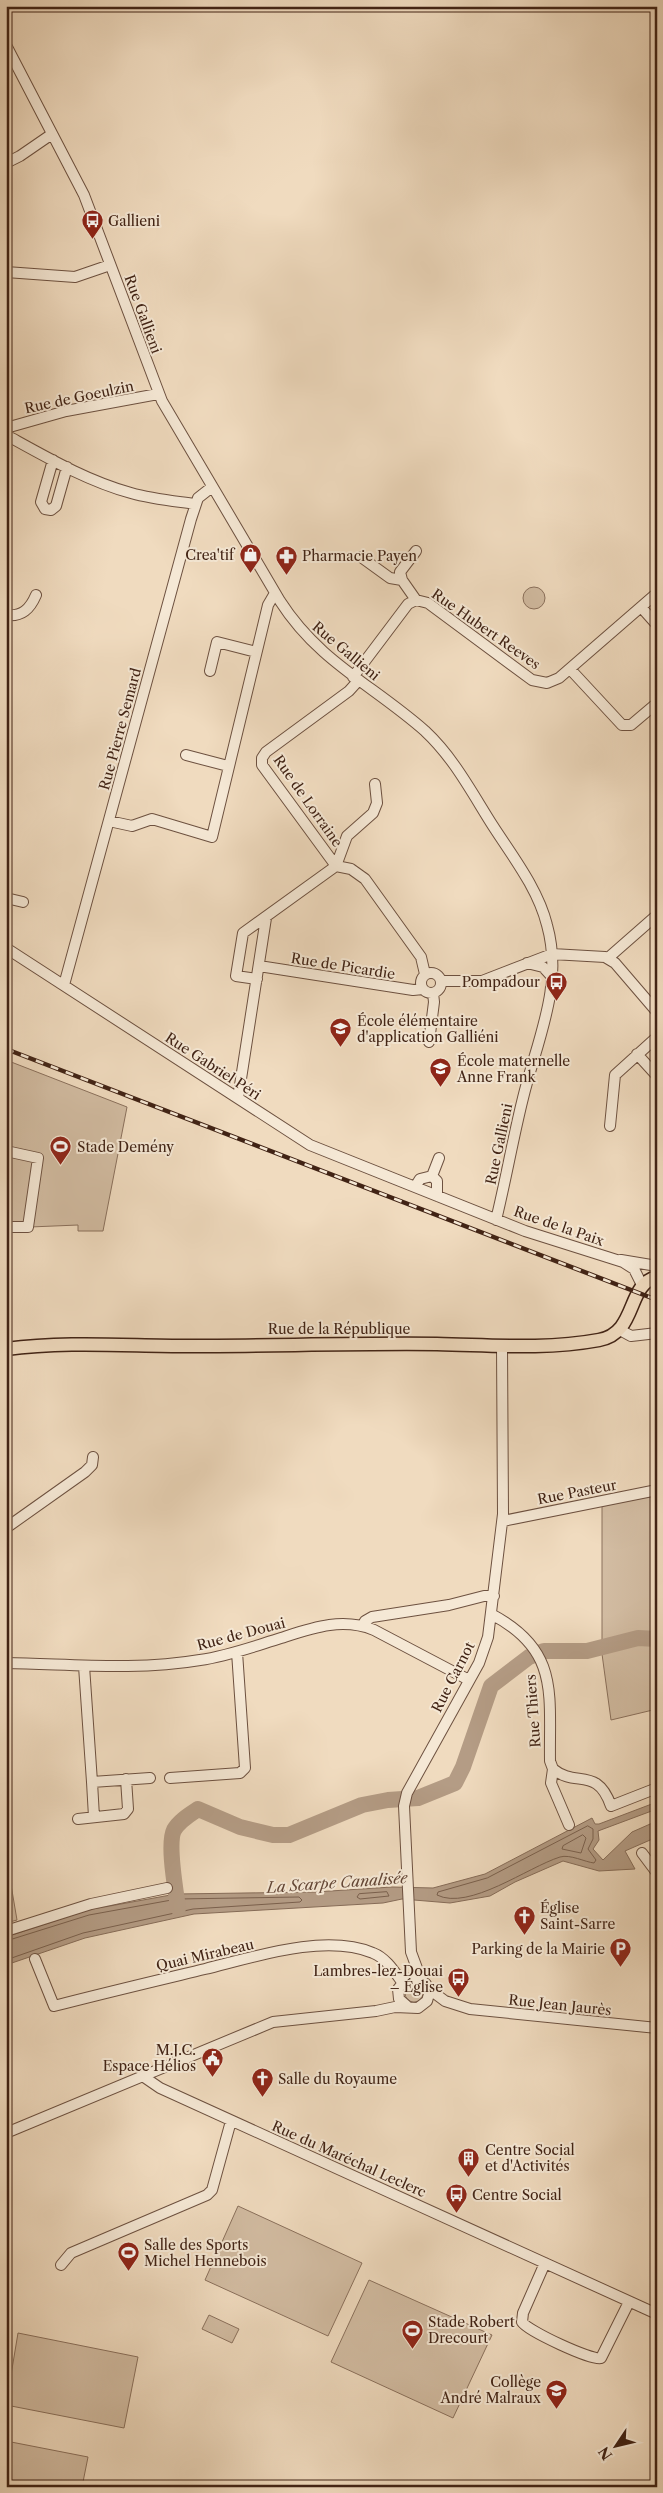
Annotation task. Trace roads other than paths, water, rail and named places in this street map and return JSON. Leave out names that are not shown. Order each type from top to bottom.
[{"type":"main road","points":[[620,1330],[642,1285],[657,1278]]},
{"type":"main road","name":"Rue de la République","points":[[6,1349],[83,1344],[547,1346],[596,1341],[609,1337],[620,1330]]},
{"type":"street","name":"Rue Gallieni","points":[[6,45],[84,196],[158,394],[275,593],[306,637],[356,679],[424,731],[450,759],[537,897],[546,918],[552,954],[552,978],[548,1009],[522,1101],[496,1220]]},
{"type":"street","points":[[6,163],[52,134]]},
{"type":"street","points":[[6,272],[75,278],[110,265]]},
{"type":"street","name":"Rue de Goeulzin","points":[[6,428],[72,410],[158,394]]},
{"type":"street","points":[[6,435],[67,467],[131,493],[195,504]]},
{"type":"street","points":[[52,460],[41,502],[45,509],[51,510],[56,506],[67,467]]},
{"type":"street","name":"Rue Pierre Semard","points":[[64,985],[195,504],[201,495],[212,487]]},
{"type":"street","points":[[361,557],[390,578],[402,580],[400,572],[416,551]]},
{"type":"street","name":"Rue Hubert Reeves","points":[[402,580],[416,600]]},
{"type":"street","points":[[109,821],[132,826],[152,819],[212,837],[268,605],[275,593]]},
{"type":"street","name":"Rue Hubert Reeves","points":[[356,679],[408,604],[416,600],[428,603],[532,680],[547,683],[559,678],[657,593]]},
{"type":"street","points":[[6,615],[23,613],[31,606],[36,595]]},
{"type":"street","points":[[641,607],[657,625]]},
{"type":"street","points":[[210,671],[217,642],[256,652]]},
{"type":"street","points":[[570,669],[622,726],[631,725],[657,703]]},
{"type":"street","name":"Rue de Lorraine","points":[[356,679],[349,691],[266,752],[262,758],[262,765],[336,866],[351,869],[365,879],[421,957],[425,974]]},
{"type":"street","points":[[186,755],[228,766]]},
{"type":"street","points":[[257,979],[236,976],[243,933],[336,866],[347,836],[373,813],[377,803],[375,784]]},
{"type":"street","points":[[6,898],[23,902]]},
{"type":"street","points":[[608,958],[657,915]]},
{"type":"street","points":[[238,1098],[266,918]]},
{"type":"street","name":"Rue Gabriel Péri","points":[[6,948],[310,1145],[496,1220]]},
{"type":"street","points":[[441,981],[482,981],[552,954],[608,958],[657,1012]]},
{"type":"street","points":[[527,963],[542,967],[552,978]]},
{"type":"street","name":"Rue de Picardie","points":[[259,966],[428,991]]},
{"type":"street","points":[[429,1042],[434,1002],[421,980],[425,974],[436,974],[441,981]]},
{"type":"street","points":[[428,991],[439,988],[441,981]]},
{"type":"street","points":[[610,1126],[615,1075],[657,1037]]},
{"type":"street","points":[[637,1054],[657,1076]]},
{"type":"street","points":[[6,1151],[38,1158],[28,1227],[6,1228]]},
{"type":"street","points":[[432,1176],[439,1158]]},
{"type":"street","points":[[415,1187],[420,1179],[432,1176]]},
{"type":"street","points":[[432,1176],[437,1181],[437,1196]]},
{"type":"street","name":"Rue de la Paix","points":[[496,1220],[634,1269],[642,1285]]},
{"type":"street","name":"Rue de la Paix","points":[[612,1260],[635,1261],[657,1266]]},
{"type":"street","points":[[620,1330],[631,1336],[657,1333]]},
{"type":"street","name":"Rue Carnot","points":[[421,1980],[412,1952],[403,1813],[407,1793],[484,1649],[492,1614],[503,1521],[502,1346]]},
{"type":"street","points":[[6,1528],[85,1472],[92,1465],[93,1457]]},
{"type":"street","name":"Rue Pasteur","points":[[503,1521],[657,1490]]},
{"type":"street","points":[[362,1626],[365,1620],[372,1617],[449,1605],[484,1596],[494,1596]]},
{"type":"street","name":"Rue Thiers","points":[[492,1614],[512,1626],[534,1648],[548,1679],[550,1761],[553,1769],[551,1783],[569,1825]]},
{"type":"street","name":"Rue de Douai","points":[[6,1663],[84,1666],[179,1663],[237,1652],[322,1626],[335,1624],[362,1626],[379,1633],[468,1680]]},
{"type":"street","points":[[170,1778],[240,1773],[245,1768],[237,1652]]},
{"type":"street","points":[[84,1666],[94,1818]]},
{"type":"street","points":[[553,1769],[559,1773],[596,1782],[603,1788],[611,1806],[657,1788]]},
{"type":"street","points":[[92,1782],[150,1778]]},
{"type":"street","points":[[78,1819],[120,1816],[127,1811],[126,1779]]},
{"type":"street","points":[[642,1853],[657,1873]]},
{"type":"street","points":[[6,1931],[87,1905],[167,1888]]},
{"type":"street","name":"Quai Mirabeau","points":[[35,1959],[54,2006],[148,1982],[309,1946],[349,1947],[374,1953],[391,1967],[403,1981]]},
{"type":"street","name":"Rue Carnot","points":[[403,1981],[412,1952]]},
{"type":"street","points":[[6,2133],[273,2022],[369,2012],[396,2007],[422,2006],[428,1998],[428,1989],[421,1980],[412,1977],[403,1981],[398,1993],[386,2003],[369,2012]]},
{"type":"street","name":"Rue Jean Jaurès","points":[[428,1989],[445,2001],[461,2007]]},
{"type":"street","points":[[398,1993],[401,2003],[408,2008]]},
{"type":"street","name":"Rue Jean Jaurès","points":[[422,2006],[461,2007],[657,2028]]},
{"type":"street","name":"Rue du Maréchal Leclerc","points":[[144,2077],[160,2088],[231,2121],[657,2314]]},
{"type":"street","points":[[61,2265],[71,2253],[210,2193],[231,2121]]},
{"type":"street","points":[[545,2264],[522,2320],[528,2328],[594,2359],[601,2358],[628,2302]]},
{"type":"water","points":[[657,1802],[657,1809],[598,1831],[599,1840],[593,1849],[603,1860],[632,1832],[657,1821],[657,1837],[625,1851],[635,1869],[599,1871],[563,1861],[515,1882],[490,1896],[450,1903],[402,1899],[383,1903],[194,1914],[85,1938],[6,1965],[6,1937],[88,1910],[176,1894],[315,1892],[392,1887],[433,1888],[485,1874],[592,1818],[595,1824],[599,1824]]},
{"type":"waterway","points":[[178,1908],[171,1846],[172,1837],[174,1830],[184,1818],[198,1809],[240,1827],[273,1835],[289,1835],[362,1805],[388,1800],[418,1798],[455,1783],[463,1767],[491,1686],[529,1657],[544,1651],[587,1651],[638,1638],[657,1639]]},
{"type":"railway","points":[[6,1049],[657,1300]]},
{"type":"place","name":"Gallieni","points":[[92,240]]},
{"type":"place","name":"Crea'tif","points":[[250,574]]},
{"type":"place","name":"Pharmacie Payen","points":[[286,575]]},
{"type":"place","name":"Pompadour","points":[[556,1001]]},
{"type":"place","name":"École élémentaire d'application Galliéni","points":[[341,1048]]},
{"type":"place","name":"École maternelle Anne Frank","points":[[441,1088]]},
{"type":"place","name":"Stade Demény","points":[[61,1166]]},
{"type":"place","name":"Église Saint-Sarre","points":[[524,1935]]},
{"type":"place","name":"Parking de la Mairie","points":[[621,1968]]},
{"type":"place","name":"Lambres-lez-Douai – Église","points":[[459,1998]]},
{"type":"place","name":"M.J.C. Espace Hélios","points":[[212,2077]]},
{"type":"place","name":"Salle du Royaume","points":[[262,2098]]},
{"type":"place","name":"Centre Social et d'Activités","points":[[469,2177]]},
{"type":"place","name":"Centre Social","points":[[456,2214]]},
{"type":"place","name":"Salle des Sports Michel Hennebois","points":[[128,2272]]},
{"type":"place","name":"Stade Robert Drecourt","points":[[412,2349]]},
{"type":"place","name":"Collège André Malraux","points":[[557,2409]]},
{"type":"water label","name":"La Scarpe Canalisée","points":[[337,1883]]}]
